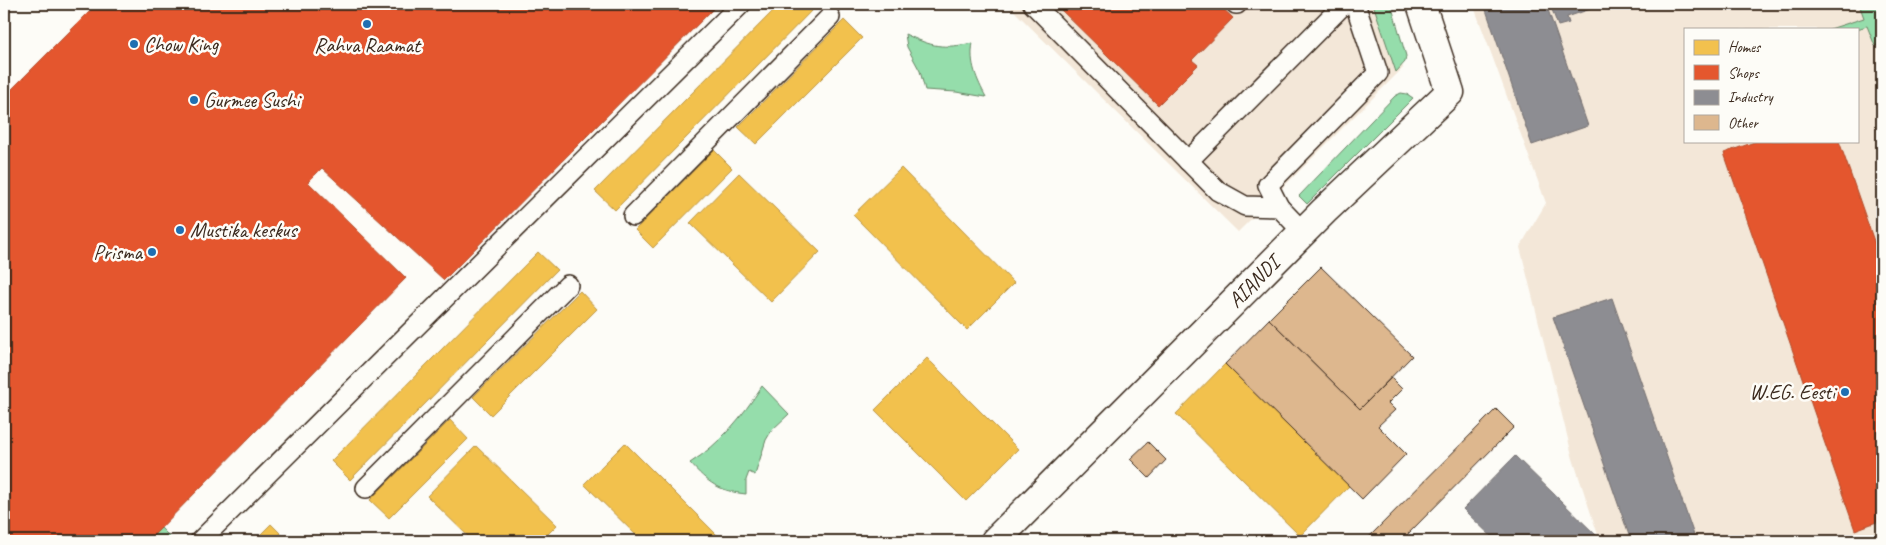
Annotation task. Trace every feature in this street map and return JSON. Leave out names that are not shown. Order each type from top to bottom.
[{"type":"street","name":"AIANDI","points":[[994,541],[1303,232],[1450,92],[1422,4]]},
{"type":"lane","points":[[200,541],[741,4]]},
{"type":"lane","points":[[1033,4],[1218,191],[1245,206],[1279,207]]},
{"type":"lane","points":[[1188,161],[1344,4]]},
{"type":"lane","points":[[1303,232],[1279,207],[1268,185],[1378,73],[1355,4]]},
{"type":"lane","points":[[633,216],[830,17]]},
{"type":"lane","points":[[366,488],[568,285]]},
{"type":"shaded area","points":[[1007,4],[1381,4],[1403,68],[1238,232]]},
{"type":"shaded area","points":[[1473,4],[1882,4],[1882,541],[1600,541],[1573,459],[1520,247],[1546,203]]},
{"type":"green space","points":[[1373,4],[1391,4],[1406,56],[1405,62],[1396,72]]},
{"type":"green space","points":[[1859,4],[1882,4],[1882,43],[1875,46],[1867,26],[1858,29],[1833,28],[1864,18]]},
{"type":"green space","points":[[905,34],[938,46],[973,43],[973,64],[986,97],[956,92],[925,90],[920,71],[907,47]]},
{"type":"green space","points":[[1401,93],[1413,98],[1307,204],[1299,196],[1395,96]]},
{"type":"green space","points":[[762,386],[789,414],[772,430],[766,440],[755,475],[749,472],[746,480],[746,494],[728,491],[709,481],[690,463],[701,456],[730,429]]},
{"type":"green space","points":[[161,528],[170,537],[167,541],[148,541]]},
{"type":"building: Homes","points":[[780,4],[818,4],[615,210],[595,191]]},
{"type":"building: Homes","points":[[844,20],[862,38],[756,144],[738,127]]},
{"type":"building: Homes","points":[[714,150],[732,168],[653,248],[635,230]]},
{"type":"building: Homes","points":[[901,168],[1014,283],[967,330],[853,215]]},
{"type":"building: Homes","points":[[739,173],[820,252],[771,302],[690,223]]},
{"type":"building: Homes","points":[[538,252],[557,270],[350,480],[331,461]]},
{"type":"building: Homes","points":[[580,291],[597,309],[491,415],[473,397]]},
{"type":"building: Homes","points":[[927,358],[1018,449],[966,501],[875,410]]},
{"type":"building: Homes","points":[[1225,364],[1349,486],[1300,536],[1176,414]]},
{"type":"building: Homes","points":[[450,420],[468,439],[389,518],[370,500]]},
{"type":"building: Homes","points":[[625,443],[723,541],[642,541],[584,484]]},
{"type":"building: Homes","points":[[476,446],[557,525],[541,541],[473,541],[427,496]]},
{"type":"building: Homes","points":[[271,524],[288,541],[254,541]]},
{"type":"building: Shops","name":"Mustika keskus","points":[[97,4],[718,4],[444,280],[322,168],[308,182],[406,278],[148,541],[4,541],[4,97]]},
{"type":"building: Shops","points":[[1055,4],[1218,4],[1233,18],[1192,60],[1198,65],[1158,105]]},
{"type":"building: Shops","name":"W.EG. Eesti","points":[[1754,142],[1839,142],[1882,264],[1882,520],[1855,530],[1724,153]]},
{"type":"building: Industry","points":[[1484,4],[1546,4],[1588,126],[1532,145]]},
{"type":"building: Industry","points":[[1550,4],[1605,4],[1567,17],[1569,23],[1558,26]]},
{"type":"building: Industry","points":[[1612,298],[1696,541],[1631,541],[1553,317]]},
{"type":"building: Industry","points":[[1515,456],[1602,541],[1496,541],[1463,509]]},
{"type":"building: Other","points":[[1321,267],[1412,356],[1360,409],[1269,319]]},
{"type":"building: Other","points":[[1269,319],[1360,409],[1391,378],[1402,389],[1388,403],[1395,410],[1378,426],[1406,454],[1362,499],[1225,364]]},
{"type":"building: Other","points":[[1496,409],[1514,427],[1401,541],[1365,541]]},
{"type":"building: Other","points":[[1148,442],[1166,460],[1149,478],[1130,459]]},
{"type":"place","name":"Rahva Raamat","points":[[367,24]]},
{"type":"place","name":"Chow King","points":[[134,44]]},
{"type":"place","name":"Gurmee Sushi","points":[[194,100]]},
{"type":"place","name":"Mustika keskus","points":[[180,230]]},
{"type":"place","name":"Prisma","points":[[152,252]]},
{"type":"place","name":"W.EG. Eesti","points":[[1845,392]]}]
